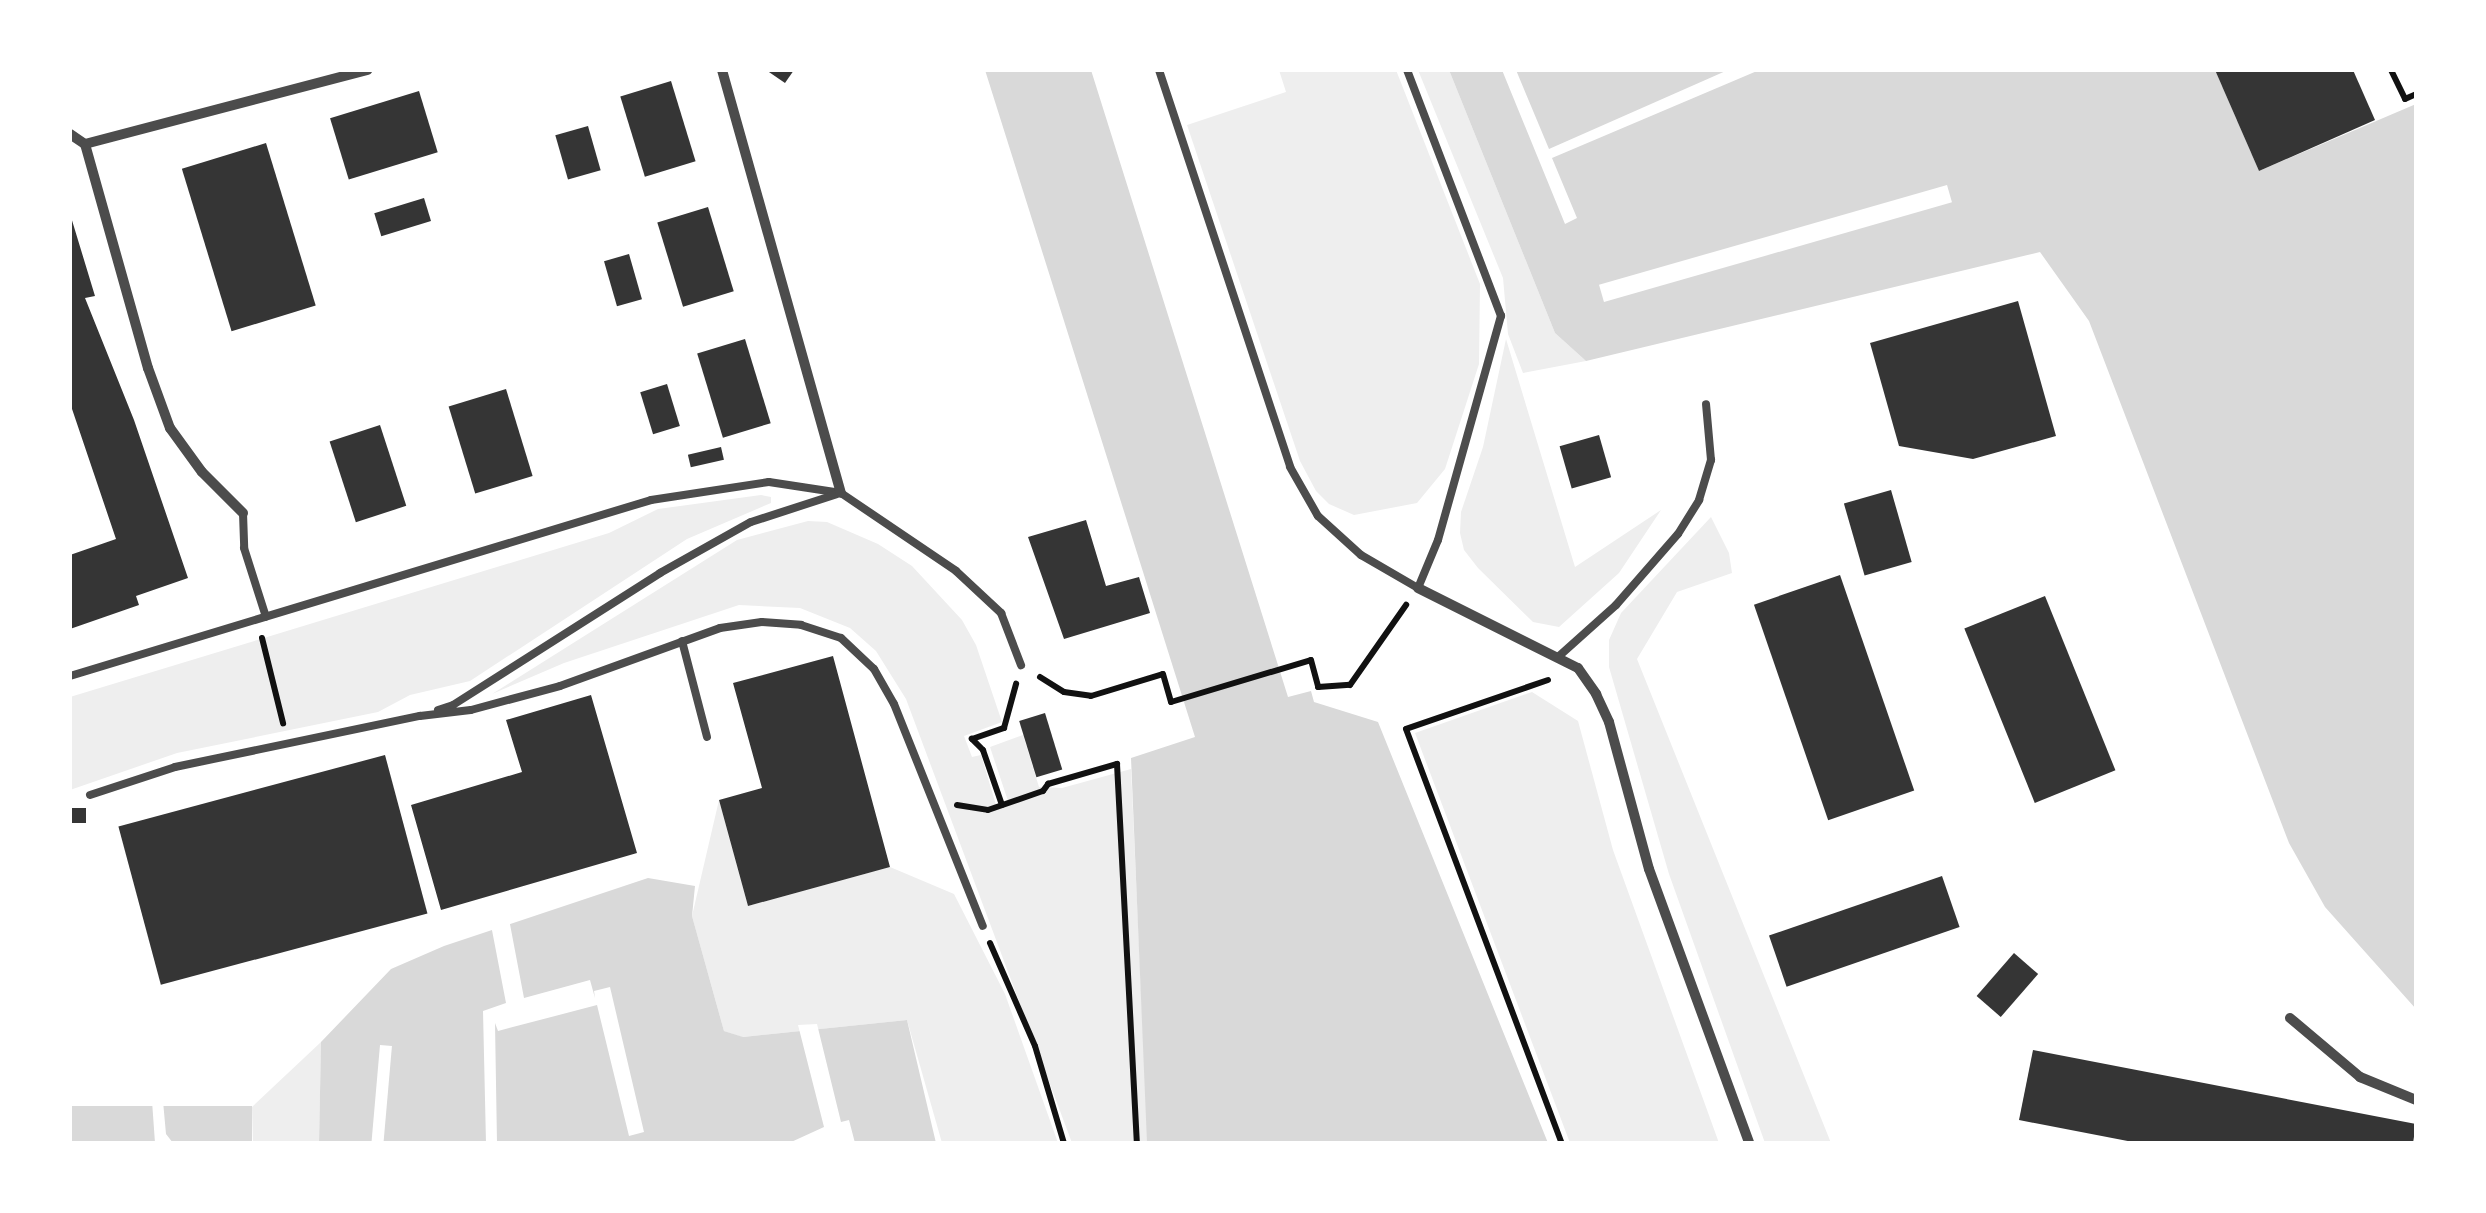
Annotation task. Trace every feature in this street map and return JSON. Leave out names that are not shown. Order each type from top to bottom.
[{"type":"street","points":[[85,144],[366,70]]},
{"type":"street","points":[[722,70],[842,493]]},
{"type":"street","points":[[70,134],[85,144],[148,368],[170,428],[202,472],[243,513]]},
{"type":"street","points":[[1418,588],[1578,668],[1609,722],[1650,869],[1749,1143]]},
{"type":"street","points":[[2290,1018],[2360,1077],[2416,1100]]},
{"type":"lane","points":[[1159,70],[1290,466],[1318,516],[1362,554],[1418,588],[1438,540],[1501,316],[1406,70]]},
{"type":"lane","points":[[1558,657],[1616,604],[1678,534],[1700,500],[1710,460],[1706,404]]},
{"type":"lane","points":[[70,676],[652,500],[770,482],[842,493],[956,572],[1000,613],[1021,665]]},
{"type":"lane","points":[[420,716],[454,705],[660,574],[750,522],[842,493]]},
{"type":"lane","points":[[243,513],[244,548],[266,617]]},
{"type":"lane","points":[[90,795],[175,767],[420,716],[471,710],[560,686],[720,628],[762,622],[801,625],[840,638],[874,669],[894,704],[983,926]]},
{"type":"lane","points":[[682,641],[707,737]]},
{"type":"path","points":[[2391,70],[2404,99],[2416,94]]},
{"type":"path","points":[[1002,805],[983,750],[972,738],[1004,728],[1021,665],[1064,692],[1091,696],[1163,674],[1171,702],[1311,660],[1318,686],[1350,686],[1418,588]]},
{"type":"path","points":[[262,636],[285,732]]},
{"type":"path","points":[[1530,687],[1406,729],[1562,1143]]},
{"type":"path","points":[[933,805],[948,803],[988,810],[1042,791],[1048,784],[1116,764],[1137,1143]]},
{"type":"path","points":[[983,926],[1034,1046],[1064,1143]]},
{"type":"shaded area","points":[[985,70],[1091,70],[1288,697],[1311,691],[1314,702],[1378,722],[1548,1143],[1147,1143],[1131,758],[1195,737]]},
{"type":"shaded area","points":[[1279,70],[1396,70],[1480,284],[1479,364],[1445,469],[1417,503],[1354,515],[1329,504],[1316,491],[1300,461],[1187,125],[1286,92]]},
{"type":"shaded area","points":[[1418,70],[1449,70],[1555,333],[1586,361],[1523,373],[1508,334],[1503,278]]},
{"type":"shaded area","points":[[1449,70],[2215,70],[2259,171],[2416,104],[2416,1009],[2325,907],[2289,843],[2089,321],[2040,252],[1586,361],[1555,333]]},
{"type":"shaded area","points":[[1506,339],[1575,567],[1661,510],[1619,573],[1559,627],[1533,622],[1478,568],[1464,550],[1460,533],[1461,512],[1483,447]]},
{"type":"shaded area","points":[[761,495],[771,497],[771,503],[687,539],[470,681],[410,695],[378,712],[177,753],[70,790],[70,697],[609,533],[658,509]]},
{"type":"shaded area","points":[[1711,517],[1729,553],[1732,573],[1677,592],[1637,659],[1831,1143],[1765,1143],[1669,874],[1609,667],[1609,640],[1621,613]]},
{"type":"shaded area","points":[[808,521],[827,522],[878,544],[912,566],[962,620],[976,645],[1002,722],[964,736],[972,757],[981,755],[996,805],[1008,801],[990,747],[1023,735],[1039,787],[1062,788],[1131,769],[1148,1143],[1072,1143],[906,699],[876,651],[850,628],[800,608],[739,605],[564,663],[492,694],[737,540]]},
{"type":"shaded area","points":[[1532,692],[1578,721],[1613,850],[1719,1143],[1570,1143],[1415,733]]},
{"type":"shaded area","points":[[719,800],[748,906],[890,867],[954,894],[1005,994],[1058,1143],[942,1143],[907,1020],[742,1037],[724,1031],[692,916]]},
{"type":"shaded area","points":[[648,878],[695,886],[692,916],[724,1031],[743,1037],[907,1020],[936,1143],[319,1143],[321,1042],[391,969],[444,946]]},
{"type":"shaded area","points":[[321,1042],[319,1143],[253,1143],[252,1107]]},
{"type":"shaded area","points":[[70,1106],[252,1106],[252,1143],[70,1143]]},
{"type":"pier","points":[[1502,70],[1516,70],[1549,149],[1728,70],[1757,71],[1552,158],[1577,218],[1565,224]]},
{"type":"pier","points":[[1947,185],[1952,202],[1604,302],[1599,285]]},
{"type":"pier","points":[[509,919],[524,998],[590,980],[595,998],[594,991],[610,987],[644,1132],[629,1136],[597,1005],[498,1031],[495,1023],[497,1143],[486,1143],[483,1011],[506,1003],[491,925]]},
{"type":"pier","points":[[817,1024],[841,1122],[849,1120],[855,1143],[789,1143],[824,1127],[798,1025]]},
{"type":"pier","points":[[380,1045],[392,1046],[383,1143],[371,1143]]},
{"type":"pier","points":[[152,1101],[163,1101],[166,1134],[173,1143],[155,1143]]},
{"type":"building","points":[[766,70],[794,70],[785,83]]},
{"type":"building","points":[[2215,70],[2353,70],[2375,120],[2259,171]]},
{"type":"building","points":[[671,81],[696,161],[645,177],[620,96]]},
{"type":"building","points":[[419,91],[438,152],[349,179],[330,118]]},
{"type":"building","points":[[588,126],[601,170],[568,180],[555,135]]},
{"type":"building","points":[[266,143],[316,306],[232,331],[182,169]]},
{"type":"building","points":[[424,198],[431,221],[381,236],[374,213]]},
{"type":"building","points":[[708,207],[734,291],[683,307],[657,222]]},
{"type":"building","points":[[71,217],[95,296],[85,298],[134,420],[188,578],[136,596],[139,605],[70,629],[70,555],[116,539],[70,403]]},
{"type":"building","points":[[629,254],[642,299],[617,306],[604,261]]},
{"type":"building","points":[[2018,301],[2056,436],[1973,459],[1899,446],[1870,343]]},
{"type":"building","points":[[745,339],[771,423],[723,438],[697,354]]},
{"type":"building","points":[[667,384],[680,426],[653,434],[640,392]]},
{"type":"building","points":[[506,389],[533,476],[475,494],[449,407]]},
{"type":"building","points":[[380,425],[406,506],[356,522],[330,441]]},
{"type":"building","points":[[1599,435],[1611,477],[1572,489],[1560,446]]},
{"type":"building","points":[[721,447],[724,460],[691,467],[688,455]]},
{"type":"building","points":[[1891,490],[1912,562],[1865,576],[1844,504]]},
{"type":"building","points":[[1086,520],[1106,586],[1139,577],[1150,613],[1064,639],[1028,537]]},
{"type":"building","points":[[1840,575],[1914,791],[1828,820],[1754,605]]},
{"type":"building","points":[[2045,596],[2115,770],[2035,803],[1964,629]]},
{"type":"building","points":[[833,656],[890,867],[748,906],[719,800],[762,788],[733,683]]},
{"type":"building","points":[[591,695],[637,853],[441,910],[411,805],[522,772],[506,720]]},
{"type":"building","points":[[1045,713],[1062,769],[1036,777],[1019,721]]},
{"type":"building","points":[[385,755],[427,913],[161,985],[118,826]]},
{"type":"building","points":[[70,808],[86,808],[86,823],[70,823]]},
{"type":"building","points":[[1942,876],[1960,927],[1787,987],[1769,936]]},
{"type":"building","points":[[2014,953],[2038,974],[2001,1017],[1977,996]]},
{"type":"building","points":[[2033,1050],[2416,1124],[2413,1143],[2138,1143],[2019,1120]]}]
